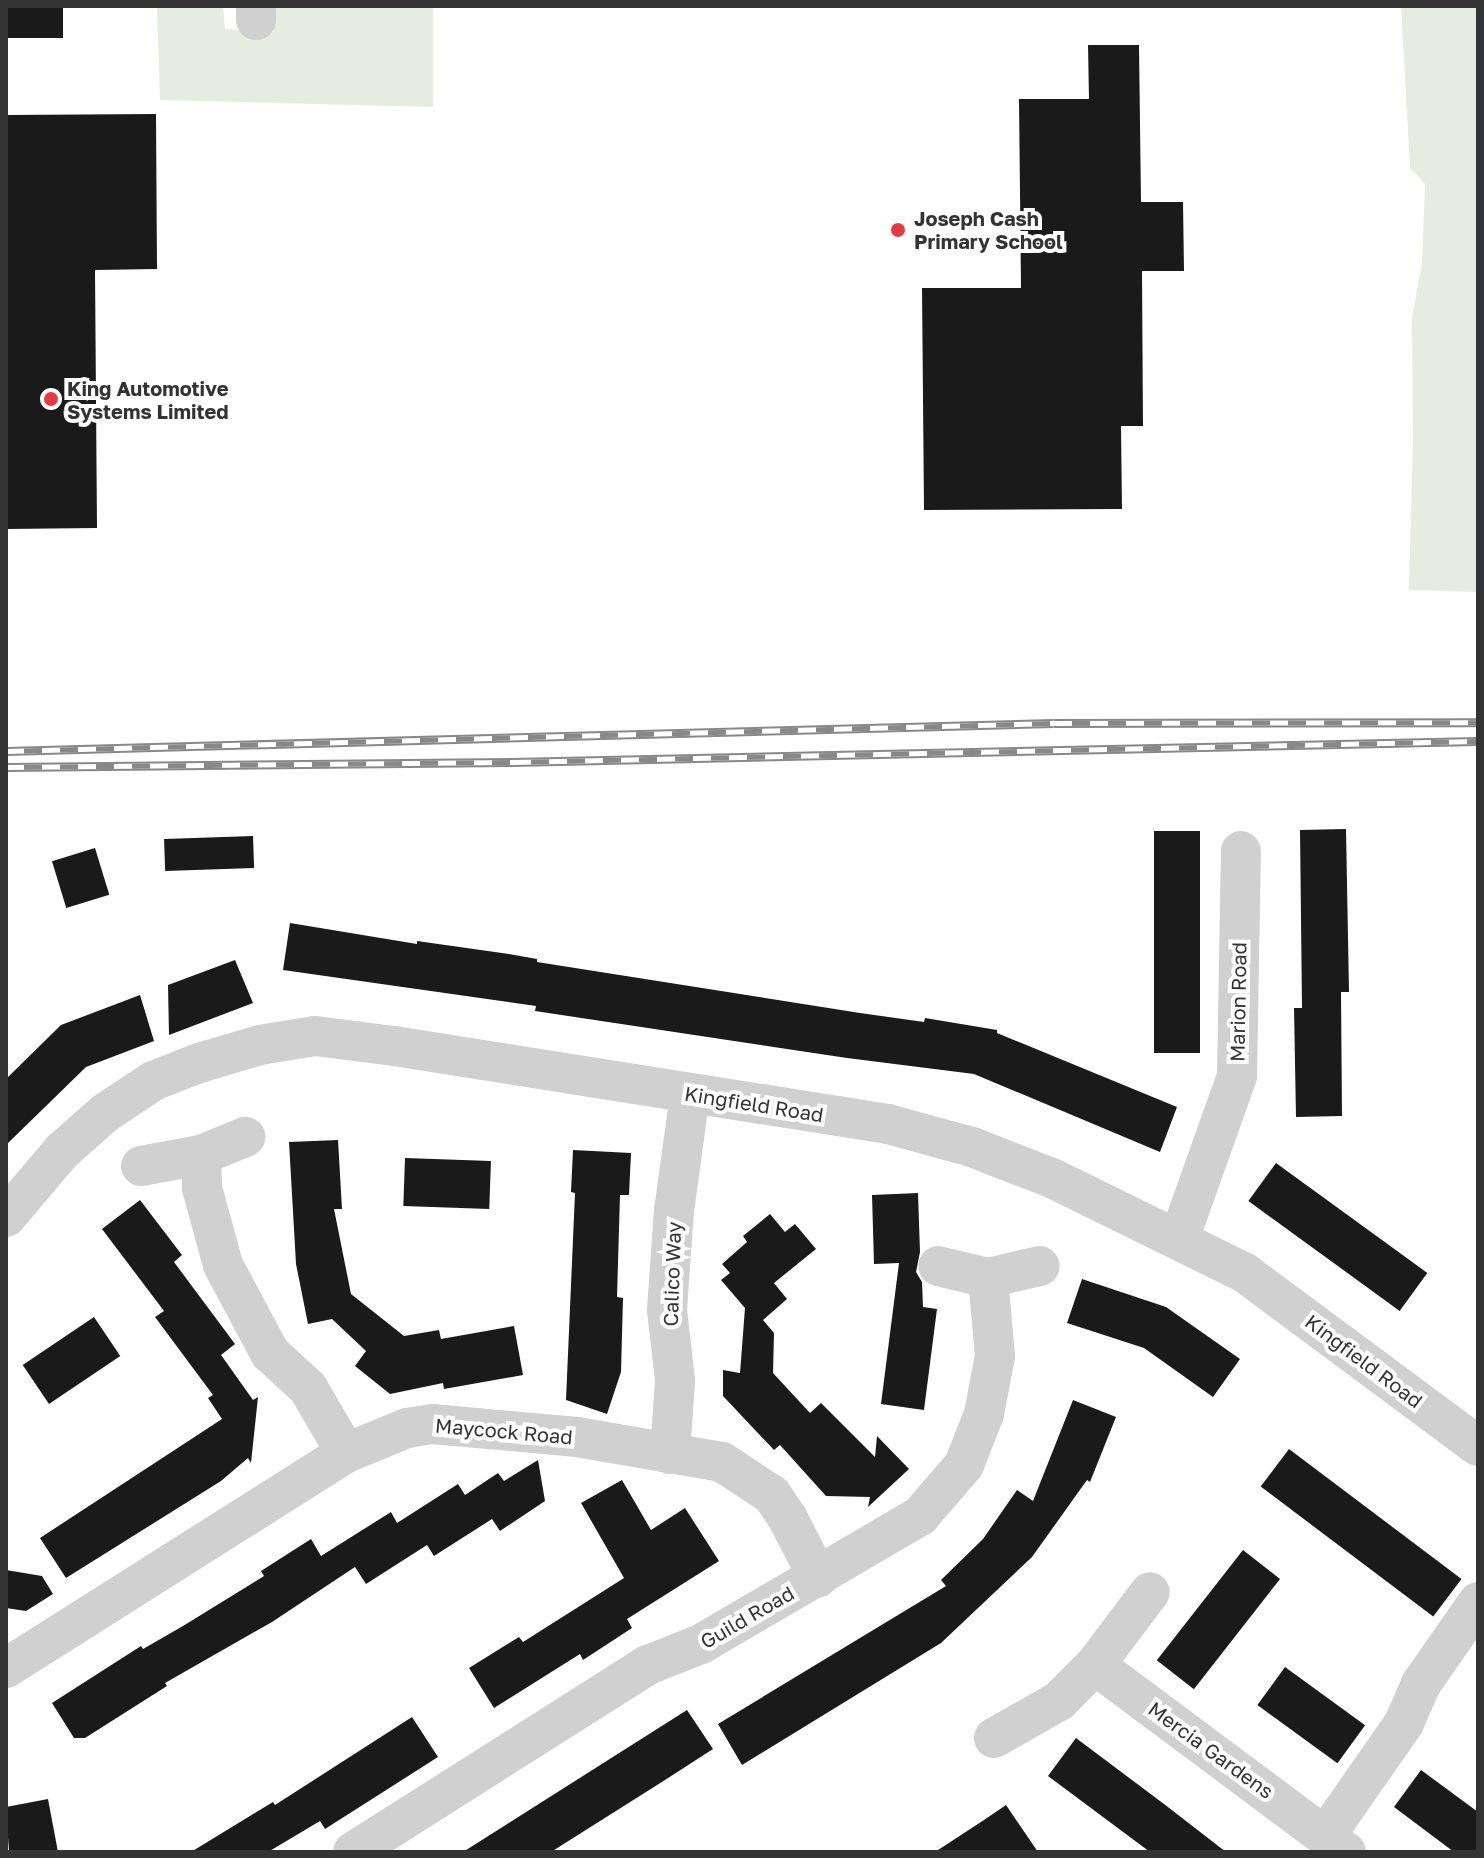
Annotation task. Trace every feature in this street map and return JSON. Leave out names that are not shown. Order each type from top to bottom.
[{"type":"street","name":"Marion Road","points":[[1179,1239],[1237,1076],[1241,851]]},
{"type":"street","name":"Kingfield Road","points":[[6,1217],[62,1151],[105,1113],[153,1081],[260,1045],[315,1036],[394,1046],[888,1124],[972,1147],[1054,1179],[1245,1273],[1478,1446]]},
{"type":"street","name":"Calico Way","points":[[670,1454],[675,1380],[667,1310],[674,1211],[690,1094]]},
{"type":"street","points":[[141,1166],[201,1155],[245,1137]]},
{"type":"street","points":[[201,1155],[202,1188],[223,1265],[270,1353],[308,1388],[346,1453]]},
{"type":"street","points":[[938,1266],[988,1278],[1040,1266]]},
{"type":"street","name":"Guild Road","points":[[353,1852],[648,1665],[701,1644],[920,1516],[964,1465],[984,1414],[995,1356],[988,1278]]},
{"type":"street","name":"Maycock Road","points":[[6,1668],[346,1453],[407,1428],[432,1424],[577,1437],[722,1462],[772,1495],[818,1577]]},
{"type":"street","points":[[994,1738],[1059,1701],[1095,1665],[1150,1592]]},
{"type":"street","name":"Mercia Gardens","points":[[1095,1665],[1336,1843],[1404,1723],[1421,1684],[1478,1602]]},
{"type":"shaded area","points":[[157,6],[223,6],[225,29],[273,32],[274,6],[433,6],[433,107],[160,100]]},
{"type":"shaded area","points":[[1401,6],[1478,6],[1478,592],[1409,590],[1412,318],[1422,263],[1425,184],[1410,168]]},
{"type":"building","points":[[6,6],[63,6],[63,38],[6,38]]},
{"type":"building","points":[[1088,45],[1139,45],[1141,202],[1183,202],[1184,271],[1142,271],[1143,426],[1121,426],[1122,509],[924,510],[922,288],[1021,288],[1019,99],[1089,99]]},
{"type":"building","name":"King Automotive Systems Limited","points":[[156,114],[157,269],[95,270],[97,528],[6,529],[6,115]]},
{"type":"building","points":[[1346,829],[1349,992],[1341,992],[1342,1116],[1296,1117],[1294,1008],[1302,1008],[1300,830]]},
{"type":"building","points":[[1154,831],[1200,831],[1200,1053],[1154,1053]]},
{"type":"building","points":[[253,836],[254,868],[165,871],[164,839]]},
{"type":"building","points":[[95,848],[109,895],[66,908],[52,861]]},
{"type":"building","points":[[290,923],[417,944],[417,941],[509,954],[537,959],[537,962],[860,1013],[924,1022],[925,1018],[997,1030],[997,1033],[1177,1107],[1160,1152],[974,1074],[847,1058],[535,1011],[536,1006],[283,970]]},
{"type":"building","points":[[235,960],[253,1003],[169,1035],[168,985]]},
{"type":"building","points":[[140,995],[154,1041],[86,1067],[6,1145],[6,1079],[61,1025]]},
{"type":"building","points":[[338,1140],[342,1209],[334,1209],[351,1294],[404,1336],[439,1330],[441,1339],[514,1326],[523,1375],[444,1389],[443,1383],[390,1394],[355,1366],[366,1351],[332,1319],[308,1324],[296,1264],[289,1142]]},
{"type":"building","points":[[573,1150],[631,1153],[629,1195],[620,1195],[617,1297],[623,1298],[621,1372],[607,1414],[566,1400],[575,1193],[571,1192]]},
{"type":"building","points":[[405,1158],[491,1161],[489,1209],[403,1206]]},
{"type":"building","points":[[1276,1163],[1427,1273],[1400,1311],[1248,1201]]},
{"type":"building","points":[[918,1193],[920,1252],[916,1272],[922,1282],[923,1307],[937,1309],[924,1410],[881,1404],[899,1263],[874,1264],[872,1195]]},
{"type":"building","points":[[140,1200],[182,1255],[174,1262],[235,1344],[221,1355],[253,1400],[258,1397],[251,1463],[248,1458],[221,1481],[66,1578],[40,1538],[222,1419],[208,1398],[213,1395],[155,1317],[164,1311],[102,1229]]},
{"type":"building","points":[[770,1214],[785,1232],[795,1224],[816,1249],[774,1283],[787,1299],[763,1320],[774,1333],[773,1373],[810,1413],[821,1403],[875,1457],[877,1436],[909,1469],[868,1507],[870,1497],[826,1496],[780,1445],[774,1450],[723,1396],[723,1370],[740,1373],[745,1308],[721,1280],[730,1273],[722,1264],[747,1242],[743,1236]]},
{"type":"building","points":[[1082,1279],[1166,1307],[1240,1359],[1213,1397],[1144,1348],[1067,1323]]},
{"type":"building","points":[[94,1317],[120,1356],[49,1404],[23,1365]]},
{"type":"building","points":[[1073,1400],[1116,1417],[1090,1482],[1087,1480],[1032,1557],[941,1643],[742,1765],[718,1724],[946,1586],[941,1580],[983,1539],[1017,1490],[1033,1501]]},
{"type":"building","points":[[1289,1449],[1462,1579],[1433,1617],[1261,1487]]},
{"type":"building","points":[[538,1460],[545,1501],[500,1531],[492,1519],[434,1556],[427,1545],[366,1584],[355,1567],[272,1622],[165,1683],[167,1686],[85,1738],[74,1738],[52,1703],[141,1646],[143,1649],[264,1576],[261,1571],[311,1539],[321,1556],[391,1512],[397,1523],[458,1484],[465,1495],[498,1473],[504,1481]]},
{"type":"building","points":[[622,1480],[651,1530],[685,1508],[719,1561],[627,1619],[632,1628],[583,1660],[580,1654],[494,1708],[469,1668],[519,1637],[523,1642],[624,1578],[581,1503]]},
{"type":"building","points":[[1243,1550],[1280,1579],[1194,1689],[1157,1660]]},
{"type":"building","points":[[6,1570],[42,1576],[53,1594],[26,1611],[6,1608]]},
{"type":"building","points":[[1285,1667],[1365,1725],[1337,1763],[1257,1705]]},
{"type":"building","points":[[687,1710],[713,1749],[665,1780],[551,1852],[463,1852]]},
{"type":"building","points":[[412,1717],[438,1757],[325,1829],[320,1821],[268,1852],[191,1852],[273,1802],[275,1805]]},
{"type":"building","points":[[1076,1738],[1226,1852],[1150,1852],[1048,1776]]},
{"type":"building","points":[[1421,1770],[1478,1812],[1478,1852],[1454,1852],[1394,1807]]},
{"type":"building","points":[[48,1799],[58,1852],[9,1852],[6,1807]]},
{"type":"building","points":[[1006,1805],[1038,1852],[935,1852],[984,1820]]},
{"type":"railway","points":[[6,751],[1054,723],[1478,722]]},
{"type":"railway","points":[[6,767],[513,762],[1478,741]]},
{"type":"place","name":"Joseph Cash Primary School","points":[[898,230]]},
{"type":"place","name":"King Automotive Systems Limited","points":[[51,399]]}]
